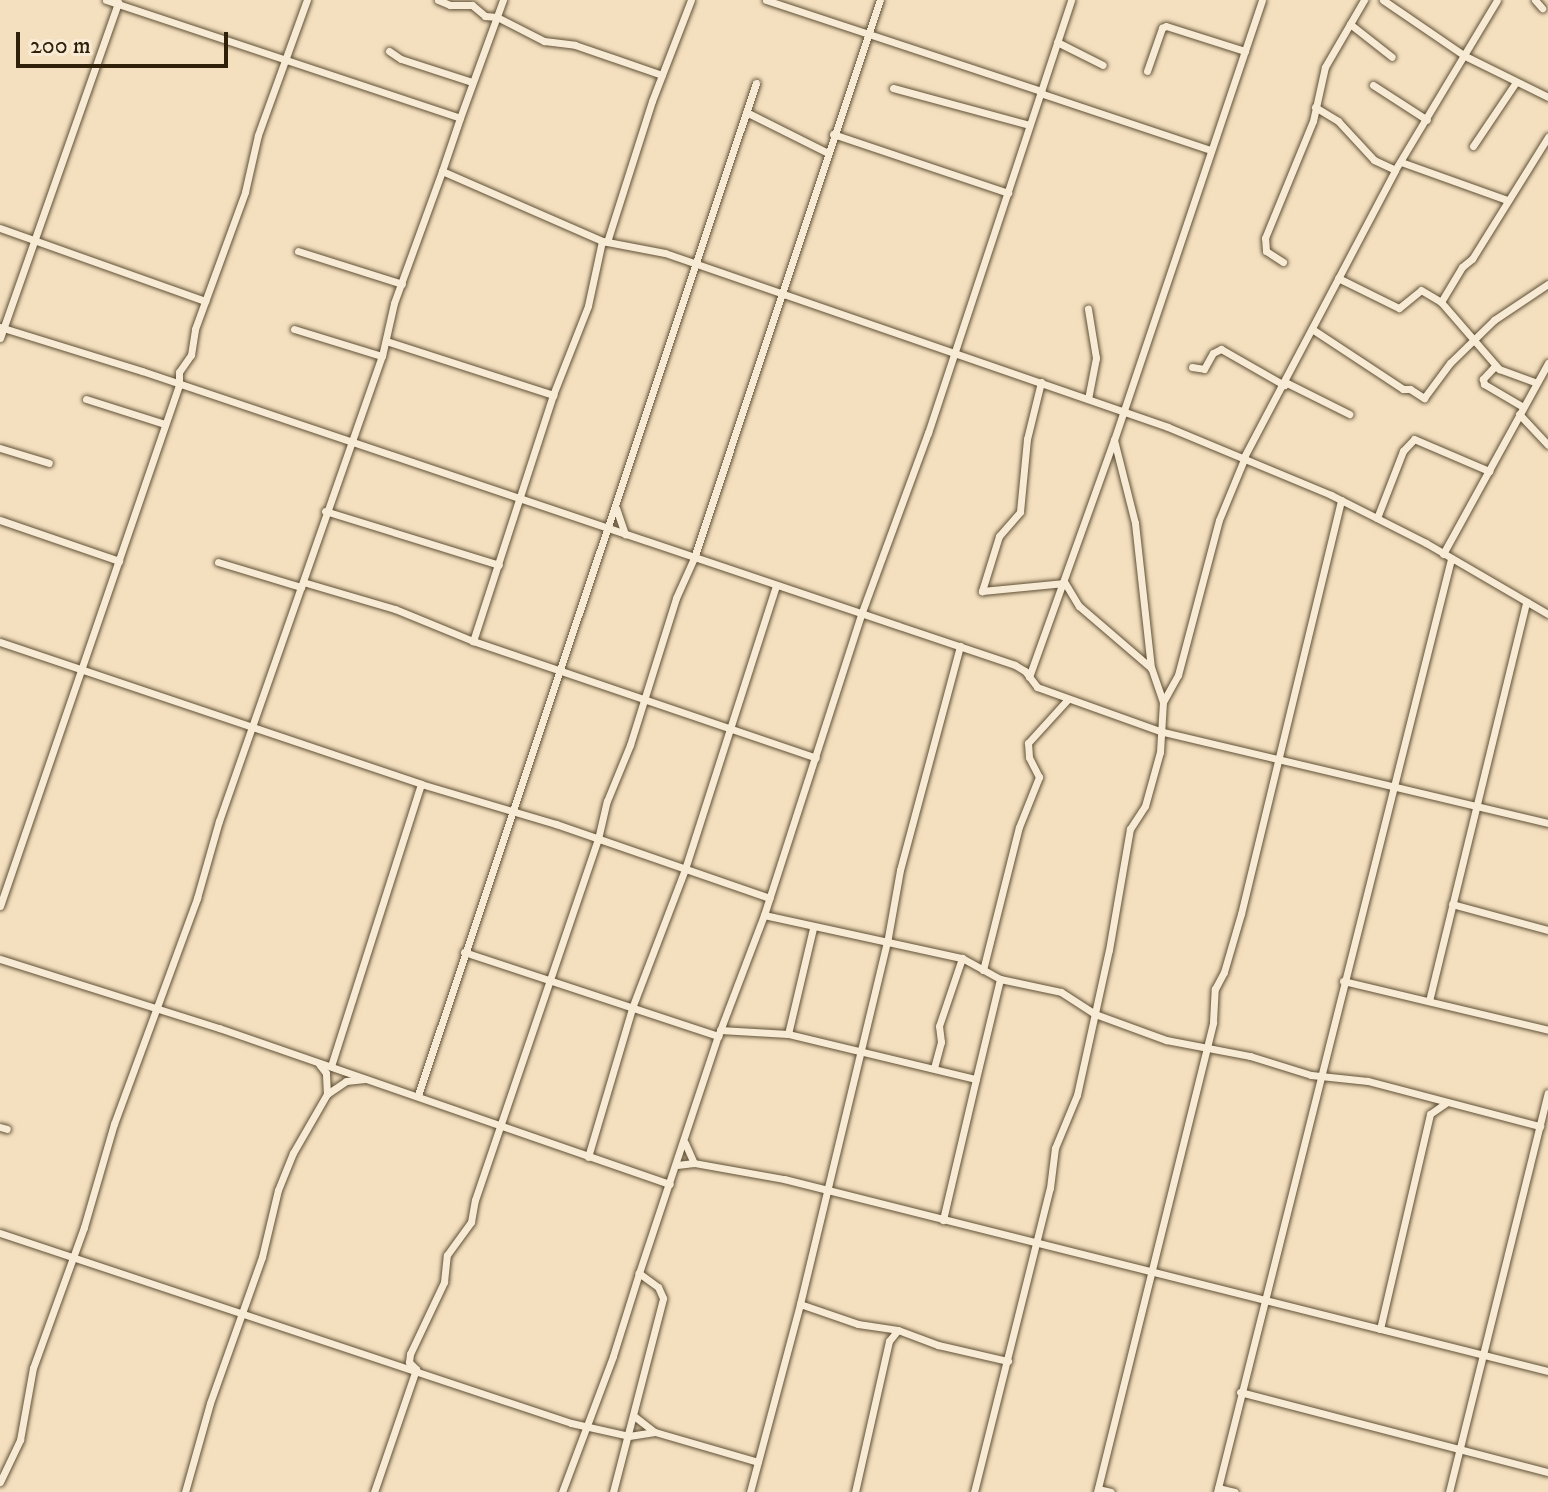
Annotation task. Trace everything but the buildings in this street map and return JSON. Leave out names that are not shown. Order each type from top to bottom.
[{"type":"street","points":[[106,0],[460,118]]},
{"type":"street","points":[[0,906],[179,385],[179,372],[191,355],[205,301],[245,192],[258,135],[307,0]]},
{"type":"street","points":[[438,0],[450,5],[472,5],[485,16],[497,17],[544,41],[575,45],[662,75]]},
{"type":"street","points":[[0,1482],[20,1440],[33,1368],[73,1256],[114,1124],[158,1009],[325,511],[382,356],[402,284],[503,0]]},
{"type":"street","points":[[473,641],[553,395],[588,306],[604,242],[612,232],[662,75],[691,0]]},
{"type":"street","points":[[766,0],[1210,150]]},
{"type":"street","points":[[416,1369],[409,1362],[410,1354],[442,1288],[447,1255],[468,1230],[552,982],[598,839],[607,801],[646,700],[676,598],[694,558],[880,0]]},
{"type":"street","points":[[562,1492],[685,1143],[719,1033],[770,898],[862,612],[955,353],[1071,0]]},
{"type":"street","points":[[1029,677],[1125,410],[1262,0]]},
{"type":"street","points":[[1283,262],[1264,245],[1315,107],[1325,67],[1364,0]]},
{"type":"street","points":[[1383,0],[1465,56],[1548,97]]},
{"type":"street","points":[[1163,702],[1178,675],[1219,520],[1244,457],[1395,170],[1497,0]]},
{"type":"street","points":[[1535,0],[1542,8]]},
{"type":"street","points":[[0,338],[118,2]]},
{"type":"street","points":[[1350,24],[1392,57]]},
{"type":"street","points":[[1147,71],[1166,26],[1245,51]]},
{"type":"street","points":[[1057,42],[1103,65]]},
{"type":"street","points":[[389,51],[401,59],[472,82]]},
{"type":"street","points":[[1473,146],[1516,82]]},
{"type":"street","points":[[418,1095],[464,952],[562,672],[606,528],[616,506],[756,83]]},
{"type":"street","points":[[1373,85],[1427,120]]},
{"type":"street","points":[[893,88],[1029,125]]},
{"type":"street","points":[[1315,107],[1338,121],[1374,160],[1395,170]]},
{"type":"street","points":[[746,112],[828,153]]},
{"type":"street","points":[[833,134],[1008,193]]},
{"type":"street","points":[[1441,302],[1462,267],[1472,259],[1548,137]]},
{"type":"street","points":[[1401,162],[1507,200]]},
{"type":"street","points":[[442,171],[604,242],[665,253],[782,296],[1125,410],[1244,457],[1377,518],[1548,614]]},
{"type":"street","points":[[0,228],[205,301]]},
{"type":"street","points":[[612,232],[617,244]]},
{"type":"street","points":[[298,251],[402,284]]},
{"type":"street","points":[[1338,278],[1399,308],[1421,290],[1441,302],[1476,339],[1495,366],[1522,380],[1537,383]]},
{"type":"street","points":[[1312,329],[1403,389],[1410,389],[1424,398],[1450,363],[1494,320],[1548,284]]},
{"type":"street","points":[[1088,309],[1096,358],[1088,399]]},
{"type":"street","points":[[2,328],[1015,665],[1035,686],[1163,732],[1548,823]]},
{"type":"street","points":[[294,329],[382,356]]},
{"type":"street","points":[[386,341],[553,395]]},
{"type":"street","points":[[1192,367],[1204,369],[1213,353],[1221,349],[1284,384],[1349,414]]},
{"type":"street","points":[[1443,554],[1548,363]]},
{"type":"street","points":[[1495,366],[1483,379],[1484,384],[1521,410],[1548,445]]},
{"type":"street","points":[[1522,380],[1530,395]]},
{"type":"street","points":[[1041,382],[1027,439],[1020,512],[999,536],[982,591],[1063,582],[1069,586],[1079,606],[1151,668]]},
{"type":"street","points":[[86,399],[165,424]]},
{"type":"street","points":[[1377,518],[1403,451],[1414,439],[1489,471]]},
{"type":"street","points":[[974,1492],[1050,1188],[1055,1148],[1074,1105],[1095,1014],[1130,829],[1153,783],[1163,732],[1163,702],[1151,668],[1135,523],[1114,440]]},
{"type":"street","points":[[0,448],[49,463]]},
{"type":"street","points":[[1111,1492],[1097,1490],[1215,1010],[1215,989],[1224,972],[1241,914],[1341,500]]},
{"type":"street","points":[[616,506],[625,534]]},
{"type":"street","points":[[325,511],[499,565]]},
{"type":"street","points":[[0,520],[119,561]]},
{"type":"street","points":[[1235,1492],[1218,1490],[1240,1392],[1451,559]]},
{"type":"street","points":[[218,562],[395,609],[473,641],[816,758]]},
{"type":"street","points":[[588,1157],[632,1008],[685,869],[776,586]]},
{"type":"street","points":[[1429,1001],[1526,602]]},
{"type":"street","points":[[0,642],[770,898]]},
{"type":"street","points":[[750,1492],[800,1304],[825,1190],[887,943],[900,870],[960,646]]},
{"type":"street","points":[[983,970],[1019,827],[1039,777],[1029,757],[1028,743],[1068,699]]},
{"type":"street","points":[[331,1066],[421,784]]},
{"type":"street","points":[[1452,904],[1548,930]]},
{"type":"street","points":[[764,915],[962,958],[1000,979],[1061,992],[1095,1014],[1166,1040],[1250,1056],[1320,1077],[1353,1078],[1540,1126]]},
{"type":"street","points":[[788,1034],[813,928]]},
{"type":"street","points":[[464,952],[632,1008],[719,1033],[788,1034],[976,1079]]},
{"type":"street","points":[[934,1068],[941,1042],[939,1026],[962,958]]},
{"type":"street","points":[[0,959],[418,1095],[670,1184]]},
{"type":"street","points":[[943,1220],[1000,979]]},
{"type":"street","points":[[1343,981],[1548,1030]]},
{"type":"street","points":[[318,1063],[326,1073],[327,1094]]},
{"type":"street","points":[[185,1492],[210,1403],[289,1161],[327,1094],[346,1081],[369,1079]]},
{"type":"street","points":[[1449,1492],[1548,1093]]},
{"type":"street","points":[[1419,1095],[1430,1114]]},
{"type":"street","points":[[1380,1329],[1430,1114],[1446,1103]]},
{"type":"street","points":[[685,1143],[694,1163]]},
{"type":"street","points":[[677,1165],[694,1163],[825,1190],[1548,1371]]},
{"type":"street","points":[[0,1233],[241,1315],[587,1426],[629,1436],[655,1432]]},
{"type":"street","points":[[613,1492],[663,1298],[658,1287],[639,1273]]},
{"type":"street","points":[[800,1304],[858,1324],[898,1330],[938,1345],[1008,1361]]},
{"type":"street","points":[[884,1327],[889,1341]]},
{"type":"street","points":[[855,1492],[889,1341],[898,1330]]},
{"type":"street","points":[[374,1492],[416,1369]]},
{"type":"street","points":[[1240,1392],[1548,1472]]},
{"type":"street","points":[[634,1416],[655,1432],[758,1462]]}]
